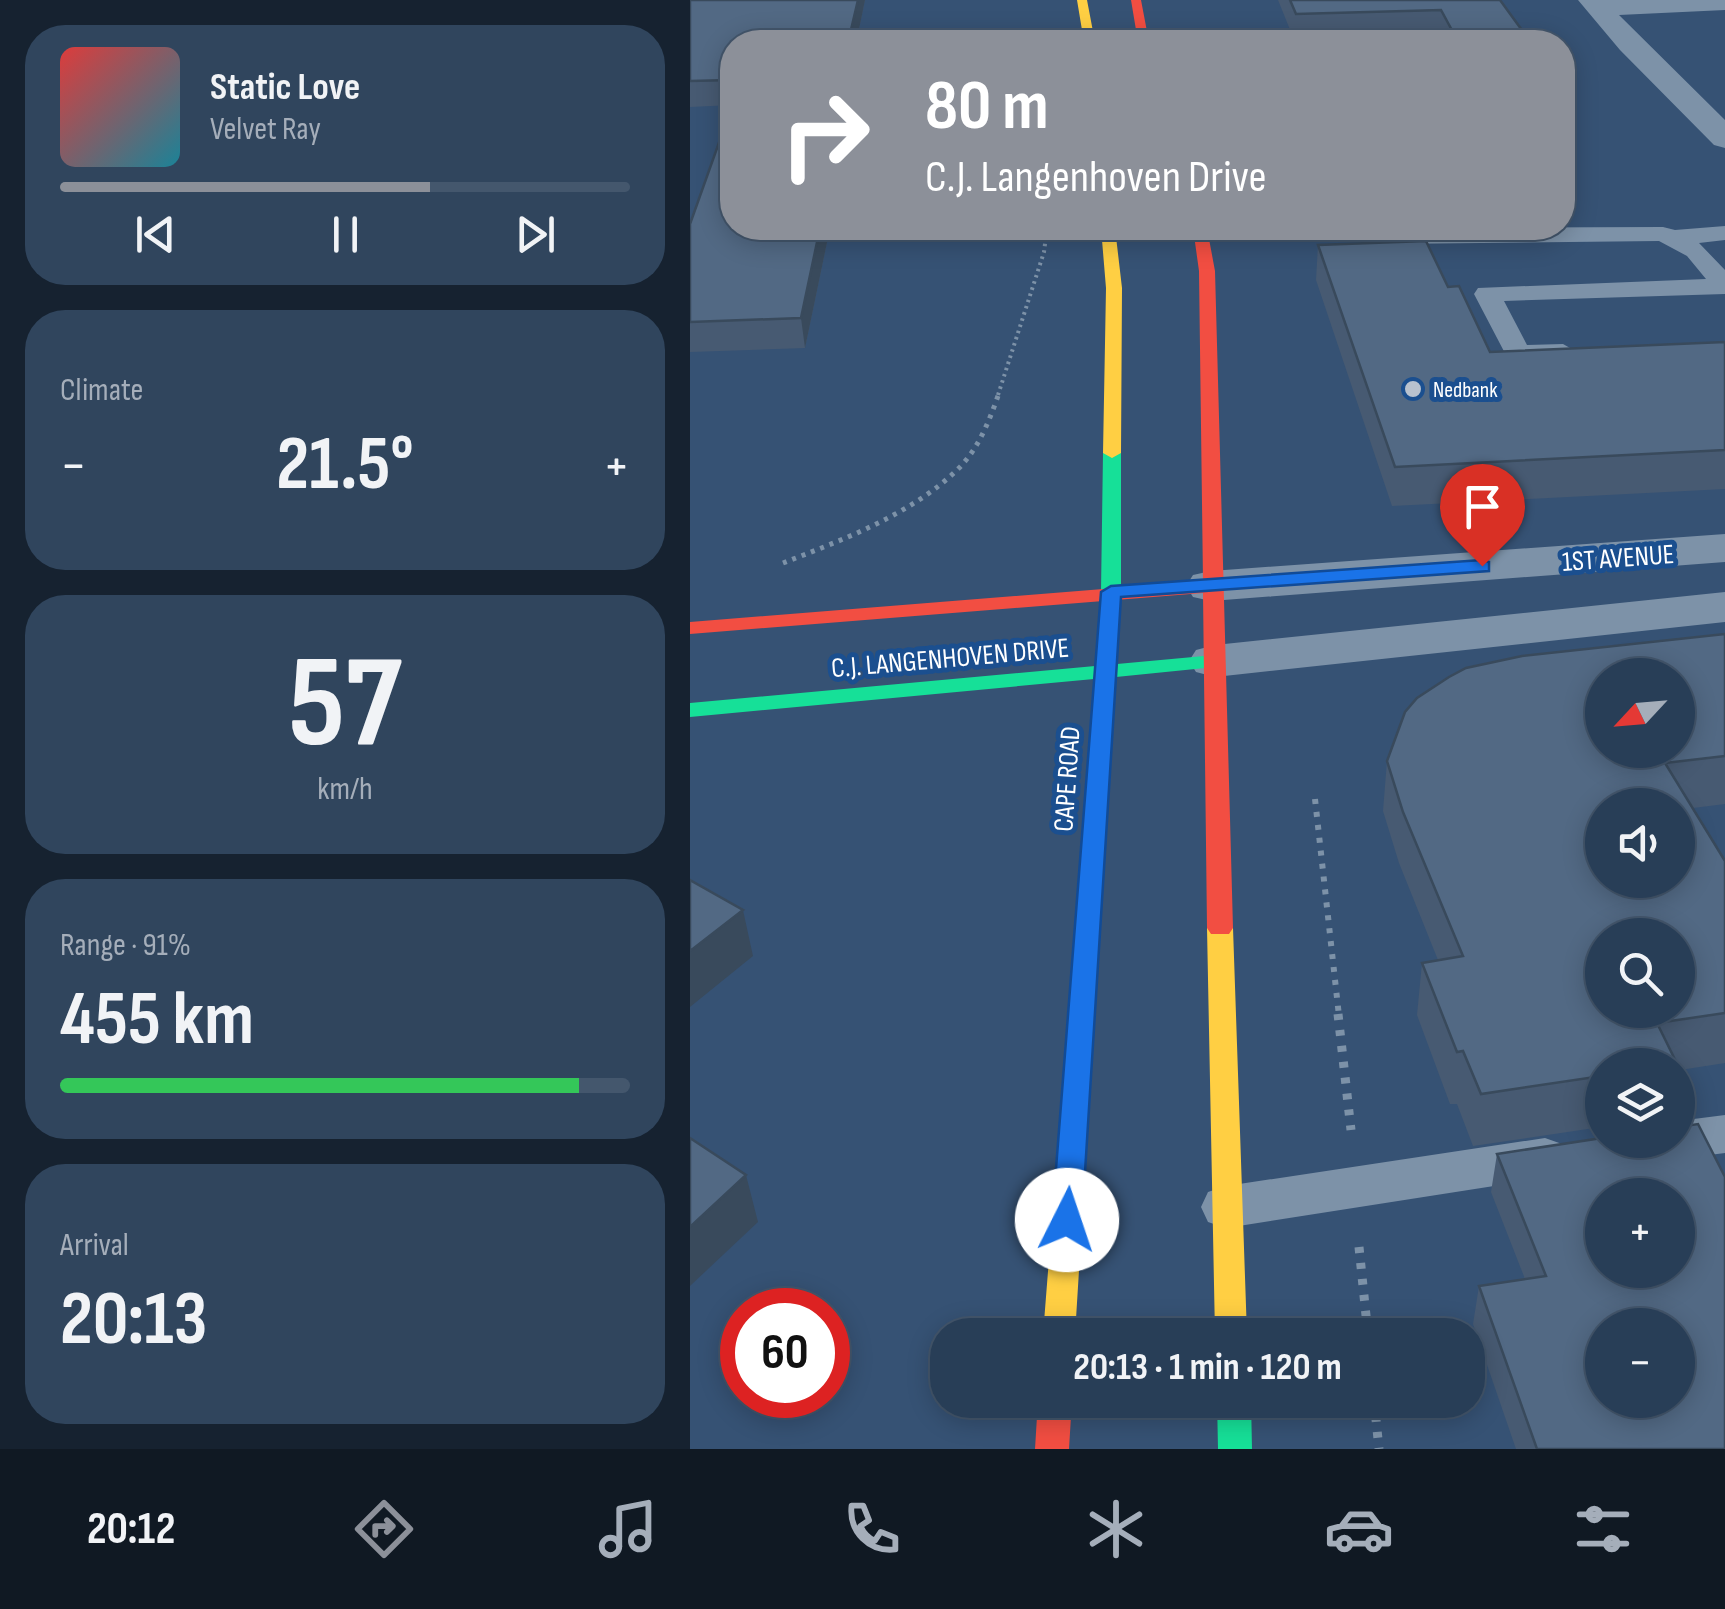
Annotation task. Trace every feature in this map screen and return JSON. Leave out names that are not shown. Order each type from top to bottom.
[{"type":"main road","points":[[1082,0],[1088,30]]},
{"type":"main road","points":[[1136,0],[1142,30]]},
{"type":"main road","name":"CAPE ROAD","points":[[1061,1318],[1111,592],[1114,288],[1109,240]]},
{"type":"main road","points":[[1202,240],[1207,271],[1211,586],[1230,1318]]},
{"type":"main road","name":"C.J. LANGENHOVEN DRIVE","points":[[690,628],[1211,586]]},
{"type":"main road","name":"C.J. LANGENHOVEN DRIVE","points":[[690,710],[1215,661]]},
{"type":"main road","points":[[1052,1449],[1054,1418]]},
{"type":"main road","points":[[1234,1418],[1235,1449]]},
{"type":"street","points":[[1595,4],[1725,2]]},
{"type":"street","points":[[1595,4],[1725,138]]},
{"type":"street","name":"1ST AVENUE","points":[[1211,586],[1725,548]]},
{"type":"street","points":[[1215,661],[1725,607]]},
{"type":"lane","points":[[1575,234],[1633,233],[1672,238],[1725,233]]},
{"type":"lane","points":[[1672,238],[1699,255],[1725,286]]},
{"type":"lane","points":[[1699,255],[1725,252]]},
{"type":"lane","points":[[1593,350],[1518,353],[1487,294],[1725,286]]},
{"type":"lane","points":[[1695,1138],[1725,1134]]},
{"type":"lane","points":[[1226,1207],[1585,1154]]},
{"type":"path","points":[[780,564],[887,516],[962,466],[993,408],[1046,240]]},
{"type":"path","points":[[1315,799],[1357,1190],[1354,1196],[1366,1318]]},
{"type":"path","points":[[1376,1418],[1379,1449]]},
{"type":"building","points":[[690,0],[858,0],[851,30],[720,30],[720,80],[690,81]]},
{"type":"building","points":[[1290,0],[1500,0],[1522,30],[1452,30],[1441,10],[1296,14]]},
{"type":"building","points":[[720,140],[720,240],[817,240],[801,318],[690,322],[690,224]]},
{"type":"building","points":[[1426,241],[1448,287],[1459,286],[1490,352],[1725,342],[1725,450],[1395,467],[1318,245]]},
{"type":"building","points":[[1725,634],[1725,756],[1695,760],[1695,658],[1585,658],[1585,768],[1668,768],[1680,788],[1585,788],[1585,898],[1695,898],[1695,812],[1725,861],[1725,1013],[1695,1017],[1695,918],[1585,918],[1585,1028],[1660,1028],[1670,1048],[1585,1048],[1585,1079],[1481,1094],[1463,1051],[1457,1052],[1422,963],[1463,956],[1403,812],[1387,761],[1405,712],[1417,698],[1466,668],[1522,656]]},
{"type":"building","points":[[690,880],[743,910],[690,951]]},
{"type":"building","points":[[1698,1124],[1725,1177],[1725,1449],[1537,1449],[1479,1286],[1546,1276],[1497,1154],[1585,1141],[1585,1158],[1695,1158]]},
{"type":"building","points":[[690,1138],[746,1175],[690,1227]]},
{"type":"traffic: fast","points":[[1093,851],[1111,592],[1112,453]]},
{"type":"traffic: fast","points":[[690,710],[1215,661]]},
{"type":"traffic: fast","points":[[1234,1418],[1235,1449]]},
{"type":"traffic: slow","points":[[1082,0],[1088,30]]},
{"type":"traffic: slow","points":[[1109,240],[1114,288],[1112,453]]},
{"type":"traffic: slow","points":[[1060,1318],[1093,851]]},
{"type":"traffic: slow","points":[[1220,928],[1231,1318]]},
{"type":"traffic: jam","points":[[1136,0],[1142,30]]},
{"type":"traffic: jam","points":[[1202,240],[1207,271],[1220,928]]},
{"type":"traffic: jam","points":[[690,628],[1211,586]]},
{"type":"traffic: jam","points":[[1052,1449],[1054,1418]]},
{"type":"place","name":"Nedbank","points":[[1413,389]]},
{"type":"route","points":[[1067,1220],[1111,592],[1482,566]]}]
